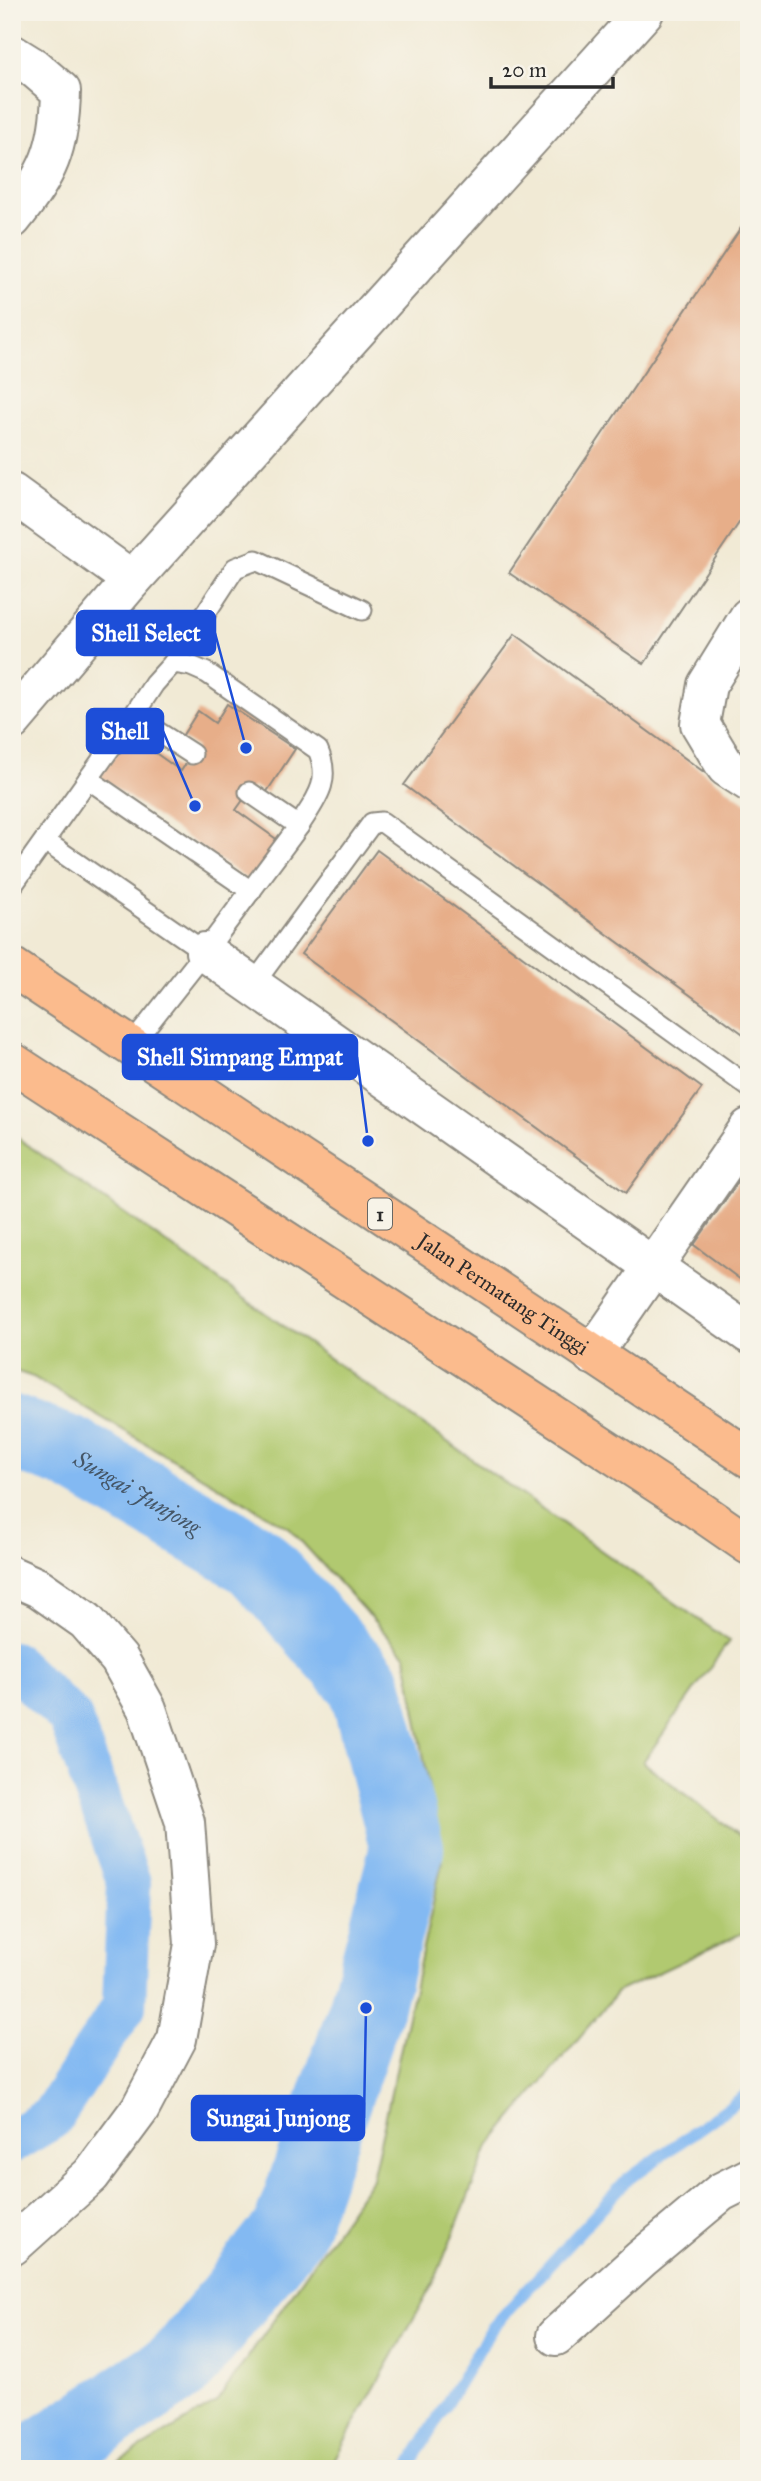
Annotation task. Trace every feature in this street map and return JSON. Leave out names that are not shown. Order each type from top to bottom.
[{"type":"highway","name":"Jalan Permatang Tinggi","points":[[12,968],[749,1458]]},
{"type":"highway","points":[[12,1062],[749,1545]]},
{"type":"street","points":[[12,721],[132,580],[644,12]]},
{"type":"street","points":[[12,54],[33,66],[61,91],[60,124],[50,164],[12,219]]},
{"type":"street","points":[[12,493],[132,580]]},
{"type":"street","points":[[749,617],[706,685],[700,724],[726,767],[749,782]]},
{"type":"street","points":[[205,952],[749,1334]]},
{"type":"street","points":[[592,1355],[749,1128]]},
{"type":"street","points":[[12,1576],[39,1588],[86,1621],[119,1659],[147,1709],[185,1822],[194,1944],[177,2039],[141,2109],[92,2175],[12,2246]]},
{"type":"street","points":[[556,2336],[641,2259],[721,2192],[749,2178]]},
{"type":"lane","points":[[12,886],[154,684],[173,663],[235,568],[257,560],[362,610]]},
{"type":"lane","points":[[130,1047],[205,952],[299,825],[318,795],[324,779],[324,763],[318,750],[207,673],[191,666],[173,663]]},
{"type":"lane","points":[[133,716],[192,754]]},
{"type":"lane","points":[[89,779],[251,891]]},
{"type":"lane","points":[[249,792],[299,825]]},
{"type":"lane","points":[[253,985],[372,823],[382,822],[749,1087]]},
{"type":"lane","points":[[45,841],[205,952]]},
{"type":"green space","points":[[12,1134],[729,1641],[643,1762],[749,1843],[749,1930],[617,1992],[488,2147],[434,2282],[329,2469],[105,2469],[216,2403],[372,2179],[442,1862],[406,1656],[289,1528],[33,1377],[12,1370]]},
{"type":"building","points":[[749,216],[749,508],[644,664],[509,573]]},
{"type":"building","points":[[515,634],[749,805],[749,1033],[746,1036],[404,785]]},
{"type":"building","points":[[227,704],[295,749],[266,793],[253,786],[236,810],[279,841],[251,882],[100,777],[130,735],[181,771],[197,747],[181,738],[198,711],[215,723]]},
{"type":"building","points":[[377,850],[702,1088],[626,1193],[301,954]]},
{"type":"building","points":[[749,1166],[749,1286],[694,1245]]},
{"type":"waterway","name":"Sungai Junjong","points":[[12,1432],[70,1453],[255,1561],[365,1684],[407,1848],[366,2008],[289,2230],[182,2364],[22,2469]]},
{"type":"waterway","points":[[12,1663],[70,1718],[129,1883],[124,2006],[51,2118],[12,2141]]},
{"type":"waterway","points":[[407,2469],[492,2328],[627,2180],[749,2093]]},
{"type":"place","name":"Shell Select","points":[[246,748]]},
{"type":"place","name":"Shell","points":[[195,806]]},
{"type":"place","name":"Shell Simpang Empat","points":[[368,1141]]},
{"type":"place","name":"Sungai Junjong","points":[[366,2008]]}]
